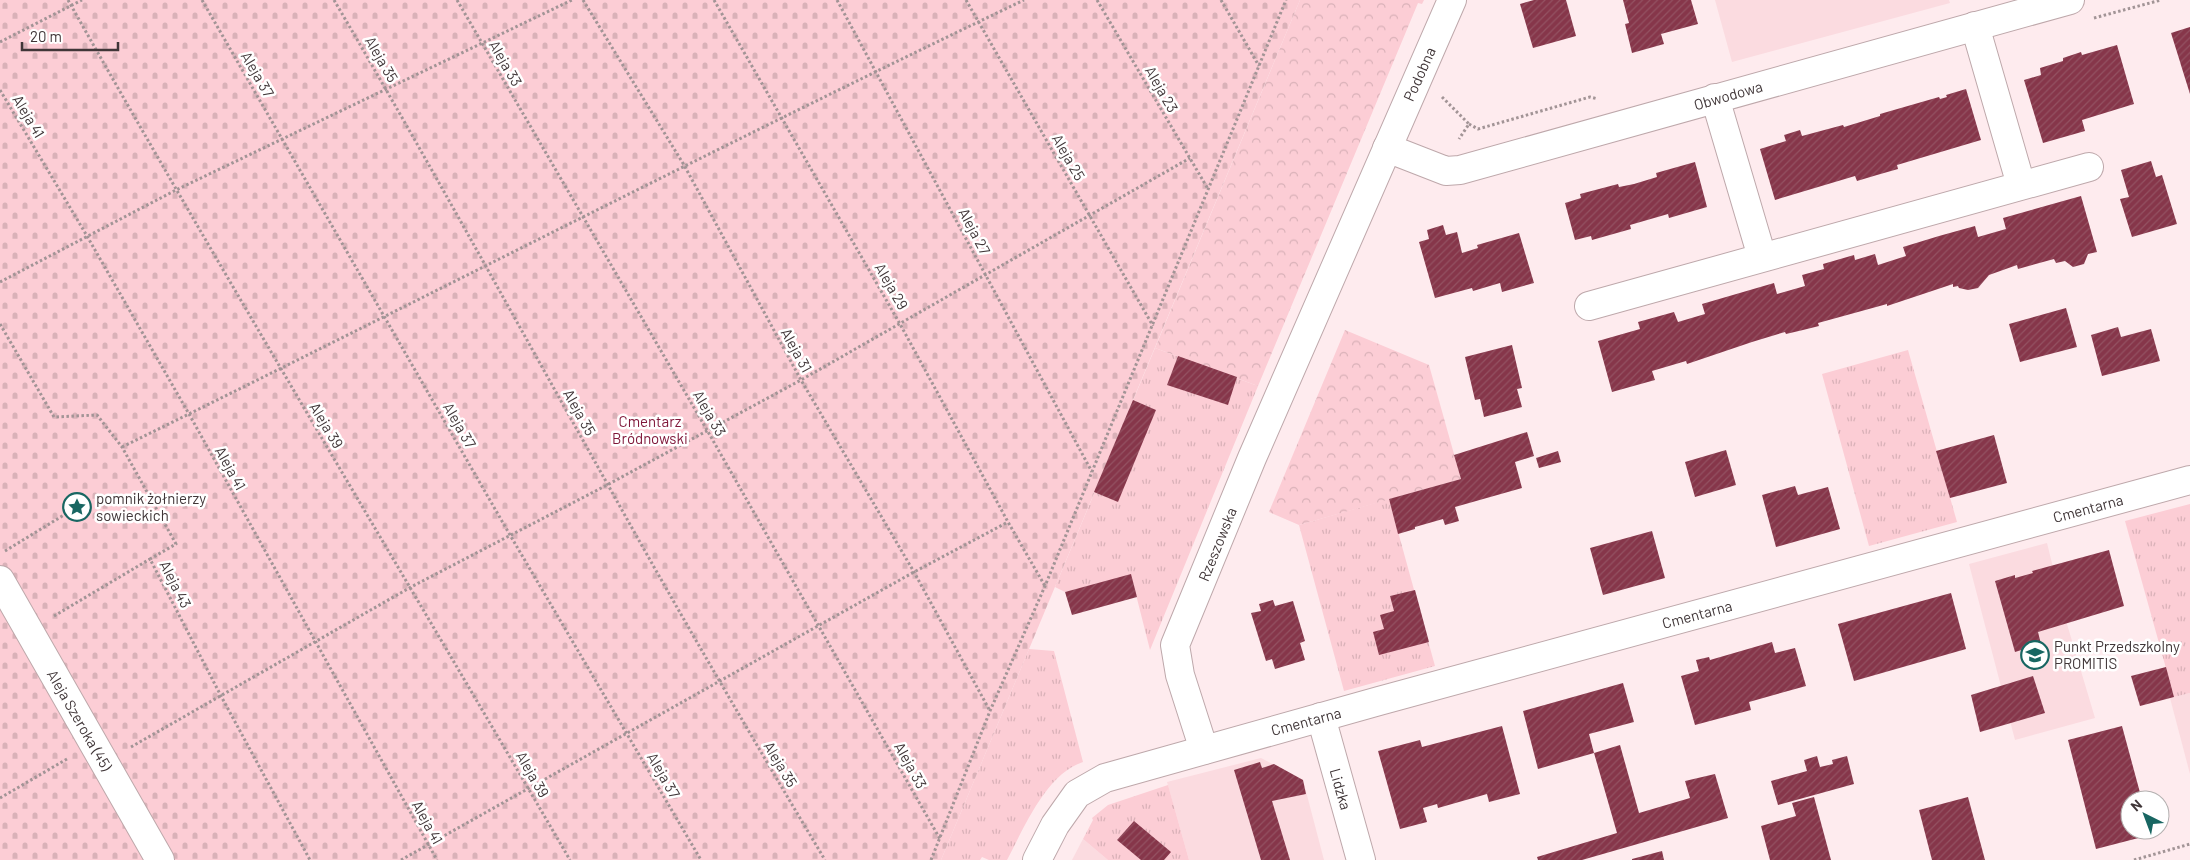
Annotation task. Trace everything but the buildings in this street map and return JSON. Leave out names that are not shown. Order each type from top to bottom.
[{"type":"street","name":"Podobna","points":[[1387,148],[1452,0]]},
{"type":"street","name":"Obwodowa","points":[[1387,148],[1446,171],[1460,170],[1976,26],[2078,10]]},
{"type":"street","points":[[1976,26],[2021,185]]},
{"type":"street","points":[[1715,98],[1762,257]]},
{"type":"street","name":"Rzeszowska","points":[[1204,750],[1180,675],[1175,645],[1252,458],[1387,148]]},
{"type":"street","points":[[1588,306],[2089,167]]},
{"type":"street","name":"Cmentarna","points":[[1204,750],[2190,480]]},
{"type":"street","name":"Aleja Szeroka (45)","points":[[0,580],[160,860]]},
{"type":"street","name":"Lidzka","points":[[1321,717],[1360,860]]},
{"type":"street","points":[[1037,860],[1055,825],[1077,794],[1105,778],[1204,750]]},
{"type":"path","name":"Aleja 39","points":[[68,0],[280,370],[411,588],[570,860]]},
{"type":"path","points":[[0,42],[82,0]]},
{"type":"path","name":"Aleja 37","points":[[202,0],[510,535],[701,860]]},
{"type":"path","name":"Aleja 35","points":[[334,0],[486,266],[607,485],[719,681],[825,860]]},
{"type":"path","name":"Aleja 33","points":[[457,0],[707,430],[940,840]]},
{"type":"path","points":[[0,282],[176,190],[572,0]]},
{"type":"path","name":"Aleja 31","points":[[584,0],[684,165],[801,380],[914,572],[990,711]]},
{"type":"path","name":"Aleja 29","points":[[714,0],[900,324],[1008,522],[1046,586]]},
{"type":"path","name":"Aleja 27","points":[[837,0],[877,71],[1092,473]]},
{"type":"path","name":"Aleja 25","points":[[966,0],[1153,326]]},
{"type":"path","points":[[122,447],[280,370],[684,165],[1024,0]]},
{"type":"path","name":"Aleja 23","points":[[1097,0],[1208,189]]},
{"type":"path","points":[[1222,0],[1259,66]]},
{"type":"path","points":[[931,860],[990,711],[1046,586],[1286,0]]},
{"type":"path","points":[[2078,10],[2161,0]]},
{"type":"path","name":"Aleja 41","points":[[0,90],[87,236],[189,414],[437,860]]},
{"type":"path","points":[[1438,93],[1469,124],[1458,140]]},
{"type":"path","points":[[0,798],[221,696],[411,588],[801,380],[1190,158]]},
{"type":"path","name":"Aleja 43","points":[[0,324],[54,417],[97,415],[122,447],[176,544],[150,559],[221,696],[310,860]]},
{"type":"path","points":[[0,554],[77,507]]},
{"type":"path","points":[[401,860],[818,625],[1008,522]]},
{"type":"path","points":[[29,630],[150,559]]},
{"type":"path","points":[[2134,860],[2190,844]]},
{"type":"shaded area","points":[[1715,0],[1949,0],[1950,3],[1732,62]]},
{"type":"shaded area","name":"Punkt Przedszkolny PROMITIS","points":[[2047,543],[2067,624],[2095,718],[2015,740],[1969,564]]},
{"type":"shaded area","points":[[2190,693],[2190,774],[2170,698]]},
{"type":"shaded area","points":[[1261,758],[1303,780],[1324,860],[1189,860],[1167,782]]},
{"type":"shaded area","points":[[1083,839],[1108,860],[1072,860]]},
{"type":"green space","name":"Cmentarz Bródnowski","points":[[0,0],[1300,0],[941,860],[0,860]]},
{"type":"green space","points":[[1300,0],[1424,0],[1422,4],[1418,3],[1258,386],[1155,348]]},
{"type":"green space","points":[[1345,330],[1429,365],[1461,479],[1299,525],[1269,512]]},
{"type":"green space","points":[[1155,348],[1258,386],[1150,650],[1131,575],[1065,592],[1055,587]]},
{"type":"green space","points":[[1908,350],[1957,522],[1869,546],[1822,374]]},
{"type":"green space","points":[[1389,499],[1435,666],[1344,691],[1299,525]]},
{"type":"green space","points":[[2190,504],[2190,693],[2174,697],[2125,521]]},
{"type":"green space","points":[[1029,649],[1054,651],[1083,762],[1070,768],[1047,790],[1029,818],[1007,860],[989,860],[982,857],[980,860],[941,860]]},
{"type":"green space","points":[[1168,785],[1189,860],[1108,860],[1083,839],[1093,820],[1092,818],[1108,805]]},
{"type":"place","name":"pomnik żołnierzy sowieckich","points":[[77,507]]},
{"type":"place","name":"Punkt Przedszkolny PROMITIS","points":[[2035,655]]}]
